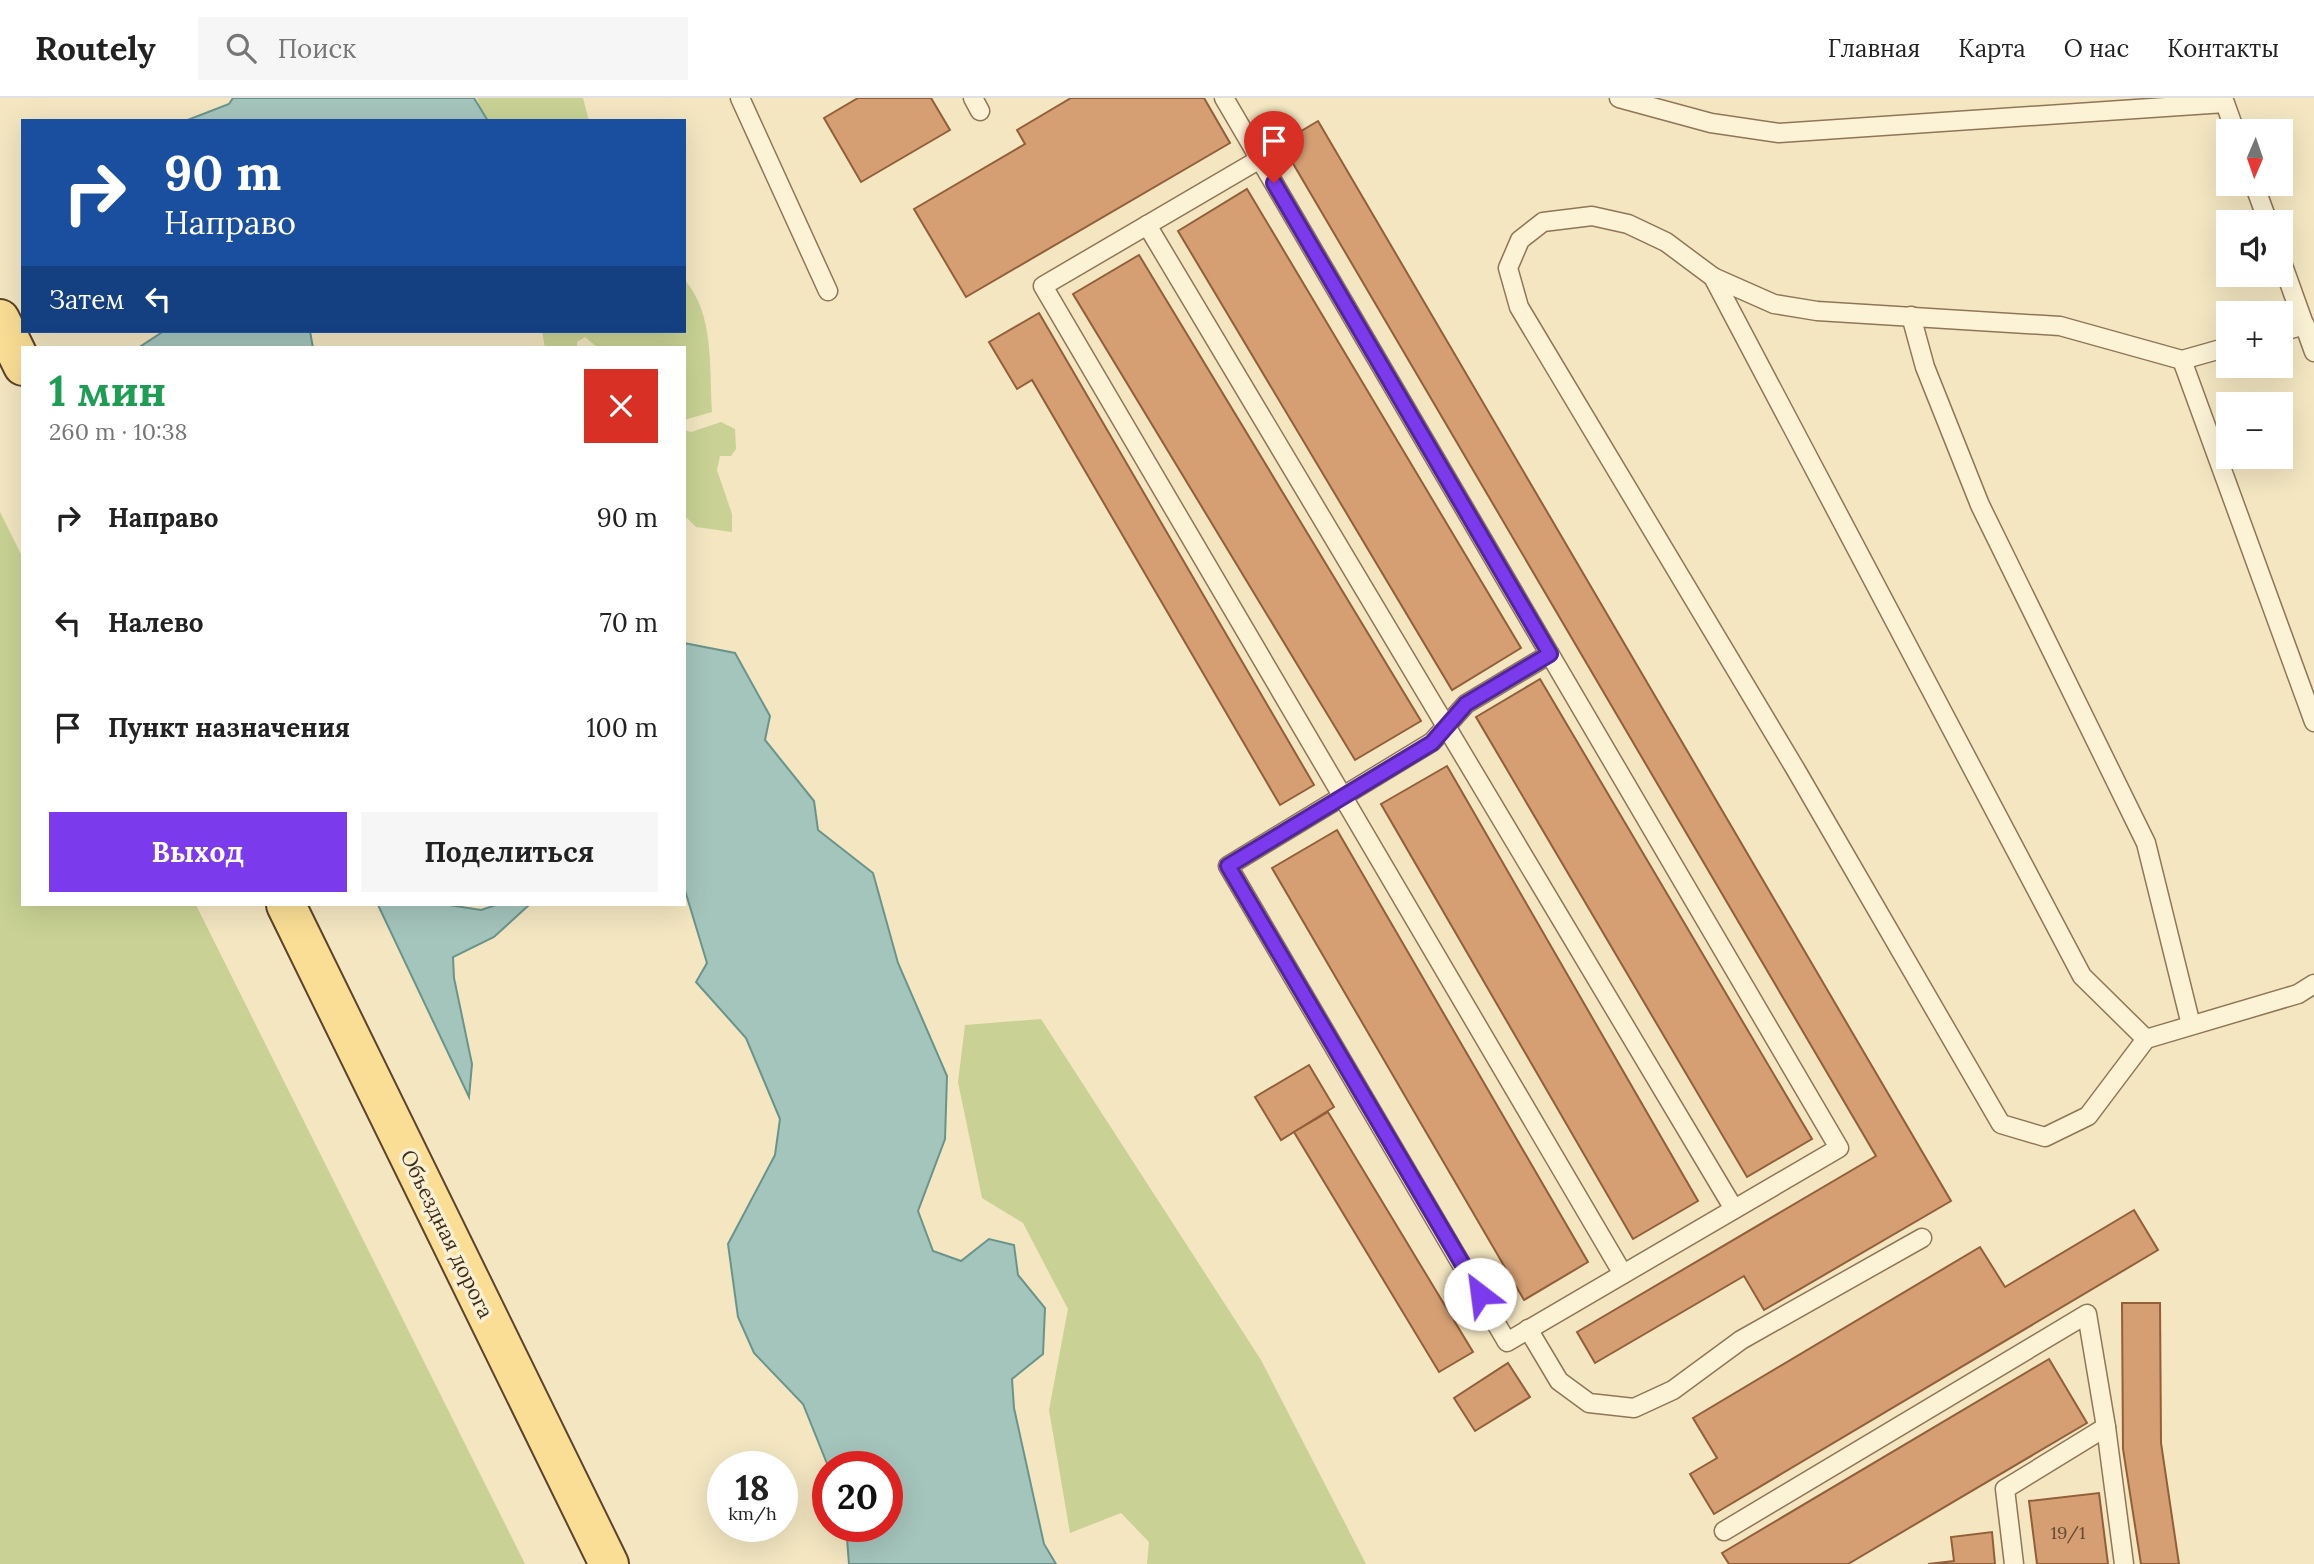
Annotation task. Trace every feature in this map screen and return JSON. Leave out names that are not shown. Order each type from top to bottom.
[{"type":"main road","points":[[0,319],[21,362]]},
{"type":"main road","name":"Объездная дорога","points":[[286,906],[609,1564]]},
{"type":"lane","points":[[740,98],[828,291]]},
{"type":"lane","points":[[1224,98],[1260,159],[1839,1147],[1507,1342],[1228,866],[1432,743],[1466,704],[1550,654]]},
{"type":"lane","points":[[1619,98],[1711,123],[1779,132],[2058,106],[2227,101],[2232,119]]},
{"type":"lane","points":[[1260,159],[1043,286],[1623,1274]]},
{"type":"lane","points":[[2216,350],[2182,360],[2060,326],[1817,312],[1774,304],[1713,277],[1665,242],[1628,224],[1592,216],[1543,222],[1520,240],[1508,268],[1519,307],[1796,769],[2001,1124],[2045,1137],[2088,1116],[2146,1038],[2298,994],[2314,984]]},
{"type":"lane","points":[[1147,225],[1734,1209]]},
{"type":"lane","points":[[1713,277],[2082,976],[2146,1038]]},
{"type":"lane","points":[[2291,287],[2314,352]]},
{"type":"lane","points":[[1911,316],[1925,367],[1980,505],[2146,844],[2191,1025]]},
{"type":"lane","points":[[2293,328],[2305,325]]},
{"type":"lane","points":[[2182,360],[2314,722]]},
{"type":"lane","points":[[1528,1329],[1559,1381],[1589,1403],[1634,1408],[1673,1390],[1741,1340],[1922,1238]]},
{"type":"lane","points":[[1724,1531],[2087,1314],[2106,1427],[2124,1564]]},
{"type":"lane","points":[[2014,1564],[2005,1489],[2106,1427]]},
{"type":"green space","points":[[477,98],[583,98],[588,119],[488,119]]},
{"type":"green space","points":[[686,282],[701,308],[706,325],[712,412],[686,419],[686,346],[596,346],[585,337],[577,342],[577,346],[545,346],[542,333],[686,333]]},
{"type":"green space","points":[[721,422],[735,429],[736,449],[731,456],[720,456],[717,470],[732,514],[732,532],[696,527],[686,517],[686,431],[691,432]]},
{"type":"green space","points":[[0,512],[21,554],[21,906],[196,906],[525,1564],[0,1564]]},
{"type":"green space","points":[[1041,1019],[1261,1360],[1366,1564],[1147,1564],[1149,1542],[1121,1513],[1070,1533],[1049,1410],[1068,1309],[1023,1223],[982,1198],[958,1082],[965,1025]]},
{"type":"water","points":[[233,98],[474,98],[487,119],[190,119],[229,104]]},
{"type":"water","points":[[161,333],[310,333],[313,346],[141,346]]},
{"type":"water","points":[[686,643],[735,653],[770,716],[765,740],[814,801],[818,830],[873,873],[898,963],[947,1076],[945,1139],[918,1211],[933,1251],[961,1261],[989,1239],[1014,1245],[1018,1275],[1045,1308],[1043,1354],[1012,1379],[1014,1408],[1044,1544],[1056,1564],[849,1564],[847,1542],[903,1542],[903,1451],[822,1451],[803,1404],[754,1353],[738,1317],[728,1244],[775,1155],[780,1119],[746,1038],[696,982],[707,963],[686,894]]},
{"type":"water","points":[[378,906],[455,906],[481,910],[493,906],[528,906],[494,937],[453,957],[454,978],[472,1064],[469,1097]]},
{"type":"building","points":[[858,98],[931,98],[950,130],[861,182],[824,118]]},
{"type":"building","points":[[1071,98],[1204,98],[1230,143],[966,297],[914,209],[1025,144],[1017,130]]},
{"type":"building","points":[[1318,121],[1951,1201],[1764,1310],[1744,1276],[1595,1363],[1577,1332],[1876,1156],[1281,143]]},
{"type":"building","points":[[1247,189],[1521,648],[1452,690],[1178,231]]},
{"type":"building","points":[[1139,255],[1421,721],[1355,760],[1073,294]]},
{"type":"building","points":[[1039,313],[1314,785],[1280,805],[1032,380],[1017,389],[989,342]]},
{"type":"building","points":[[1540,679],[1812,1139],[1747,1177],[1476,717]]},
{"type":"building","points":[[1447,766],[1698,1201],[1633,1239],[1381,804]]},
{"type":"building","points":[[1337,830],[1588,1262],[1524,1300],[1272,868]]},
{"type":"building","points":[[1309,1065],[1334,1107],[1281,1140],[1255,1097]]},
{"type":"building","points":[[1328,1112],[1473,1352],[1439,1372],[1294,1132]]},
{"type":"building","points":[[2134,1210],[2158,1250],[1714,1514],[1690,1474],[1717,1458],[1693,1418],[1980,1247],[2005,1287]]},
{"type":"building","points":[[2122,1303],[2160,1303],[2161,1443],[2179,1564],[2141,1564],[2123,1449]]},
{"type":"building","points":[[2049,1359],[2087,1423],[1848,1564],[1729,1564],[1722,1553]]},
{"type":"building","points":[[1508,1363],[1530,1397],[1475,1431],[1454,1398]]},
{"type":"building","points":[[2099,1493],[2108,1564],[2037,1564],[2029,1501]]},
{"type":"building","points":[[1992,1532],[1995,1564],[1928,1564],[1954,1561],[1951,1537]]},
{"type":"route","points":[[1274,183],[1550,654],[1466,704],[1432,743],[1228,866],[1480,1294]]}]
